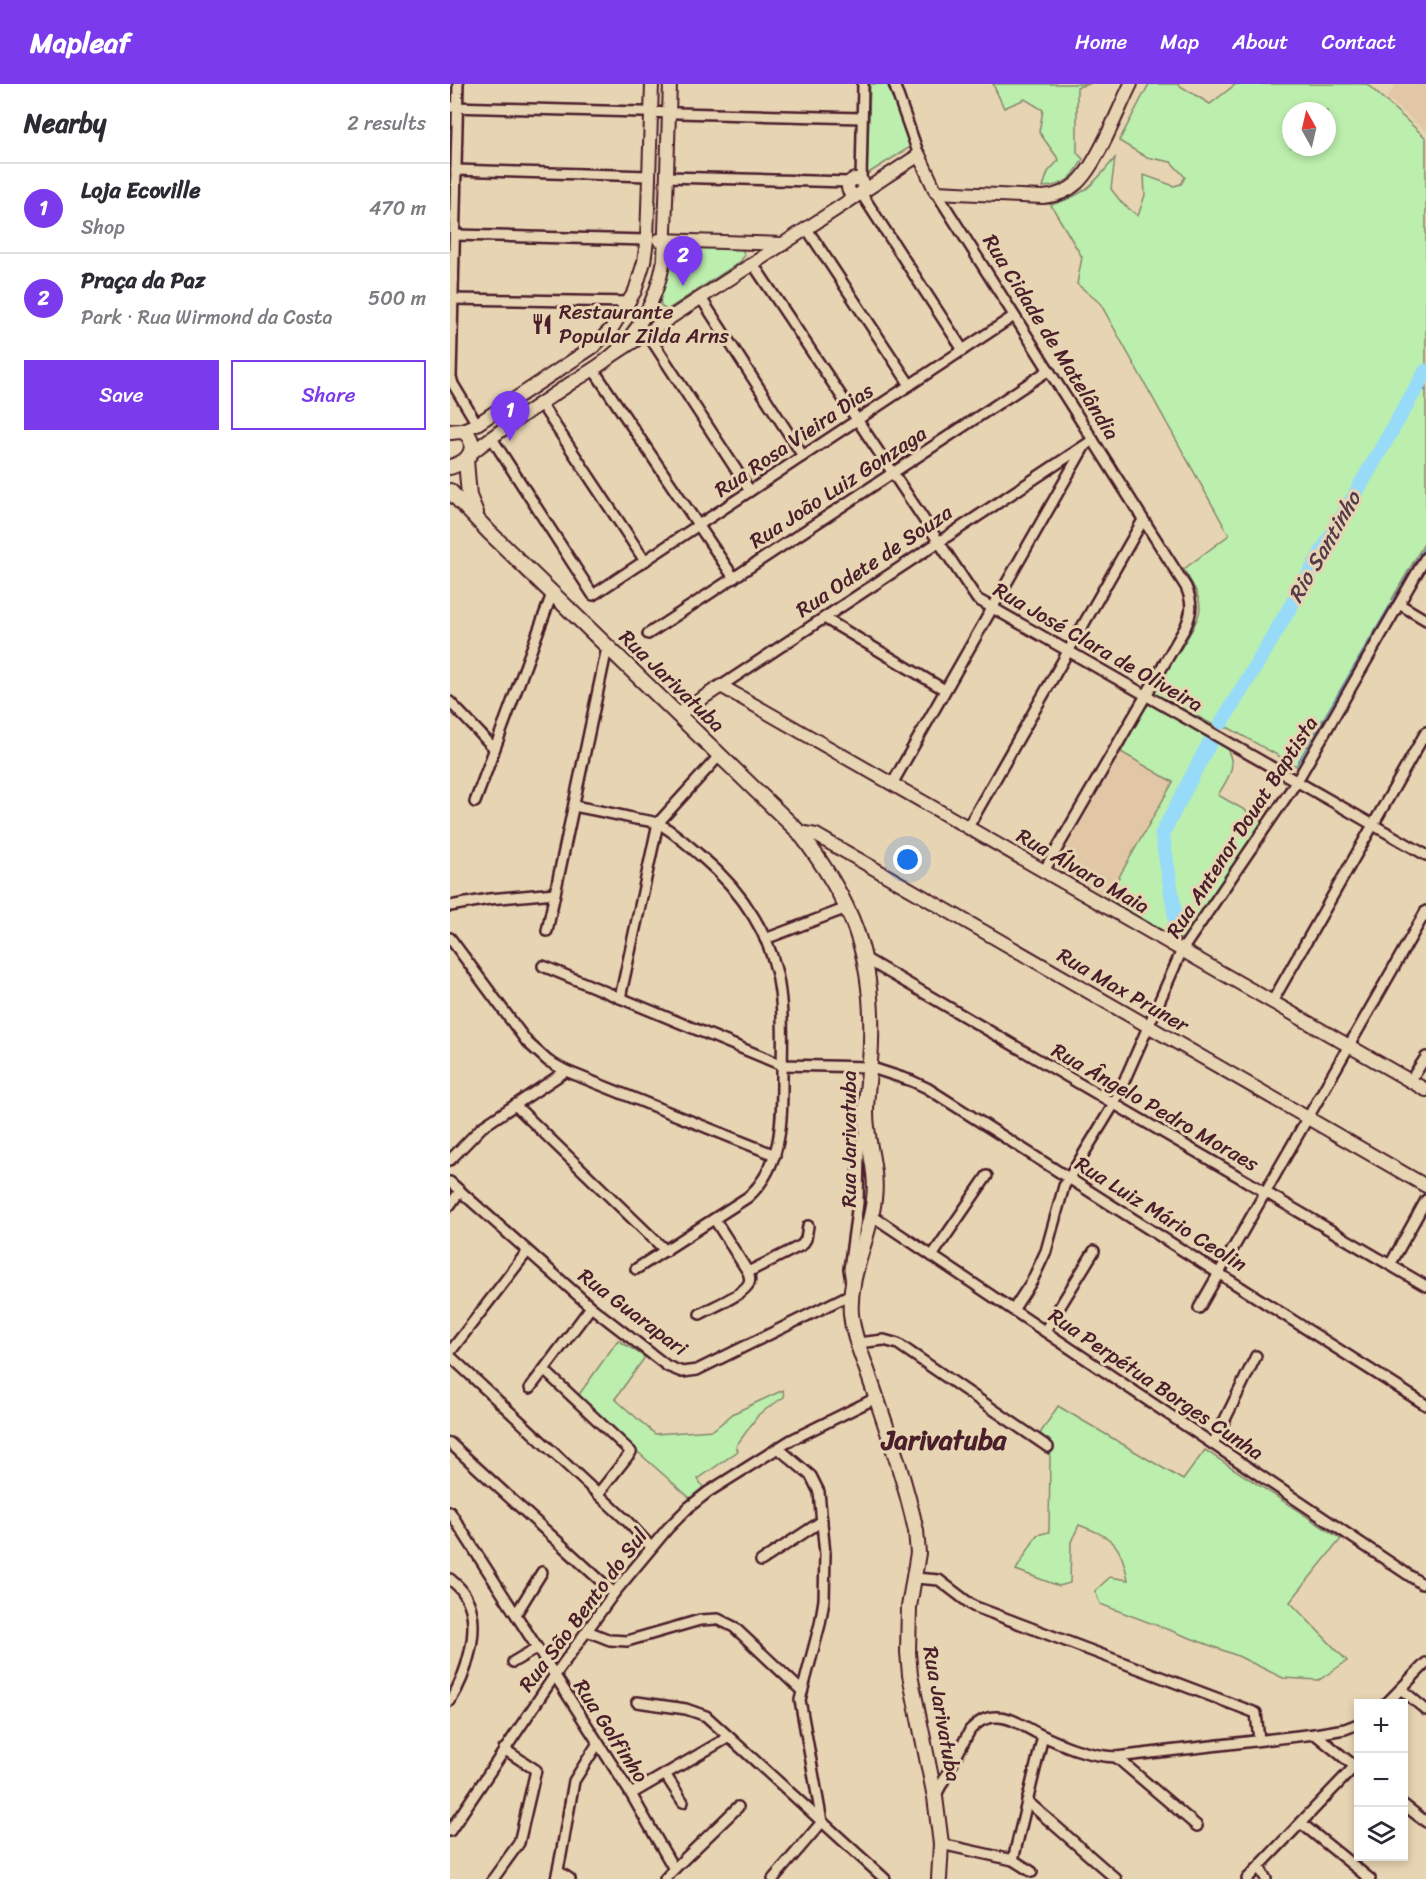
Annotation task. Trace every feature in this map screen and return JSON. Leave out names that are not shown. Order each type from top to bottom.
[{"type":"main road","name":"Rua Jarivatuba","points":[[455,432],[470,438],[472,445],[468,457],[469,496],[473,508],[489,532]]},
{"type":"main road","points":[[450,467],[468,457]]},
{"type":"main road","name":"Rua Jarivatuba","points":[[450,491],[607,648],[799,832],[826,868],[847,908],[866,958],[871,1005],[866,1112],[875,1181],[871,1215],[852,1291],[852,1322],[914,1519],[918,1554],[909,1607],[908,1662],[935,1797],[941,1844],[939,1879]]},
{"type":"street","points":[[458,84],[454,107],[456,170],[451,377],[477,424]]},
{"type":"street","points":[[455,432],[477,424],[593,347],[612,328],[630,302],[640,279],[647,240],[652,84]]},
{"type":"street","points":[[610,357],[634,331],[652,300],[660,279],[665,240],[670,84]]},
{"type":"street","points":[[468,457],[491,437],[836,209],[855,185],[863,84]]},
{"type":"street","name":"Rua Cidade de Matelândia","points":[[894,84],[919,155],[936,192],[1049,370],[1089,443],[1186,587],[1192,603],[1188,621],[1146,695]]},
{"type":"street","points":[[936,192],[1043,197],[1069,190],[1087,172],[1131,84]]},
{"type":"street","points":[[454,107],[862,118]]},
{"type":"street","points":[[667,177],[855,185],[880,180],[919,155]]},
{"type":"street","points":[[456,170],[649,176]]},
{"type":"street","points":[[855,185],[963,350]]},
{"type":"street","points":[[807,229],[910,385]]},
{"type":"street","points":[[455,234],[783,244]]},
{"type":"street","name":"Rua José Clara de Oliveira","points":[[753,264],[977,599],[1426,855]]},
{"type":"street","points":[[701,298],[803,456]]},
{"type":"street","points":[[452,299],[630,302]]},
{"type":"street","name":"Rua Rosa Vieira Dias","points":[[491,437],[593,595],[1014,316]]},
{"type":"street","points":[[647,333],[750,491]]},
{"type":"street","points":[[593,369],[734,578]]},
{"type":"street","name":"Rua João Luiz Gonzaga","points":[[648,634],[1049,370]]},
{"type":"street","points":[[541,404],[645,561]]},
{"type":"street","points":[[892,784],[1089,443]]},
{"type":"street","name":"Rua Odete de Souza","points":[[677,715],[1089,443]]},
{"type":"street","points":[[968,827],[1143,520]]},
{"type":"street","name":"Rua Antenor Douat Baptista","points":[[1013,1310],[1028,1289],[1040,1266],[1051,1237],[1060,1196],[1068,1177],[1114,1104],[1182,950],[1298,781],[1426,557]]},
{"type":"street","points":[[475,801],[552,594]]},
{"type":"street","points":[[1399,604],[1426,620]]},
{"type":"street","points":[[824,618],[945,690]]},
{"type":"street","points":[[547,931],[607,648]]},
{"type":"street","name":"Rua Álvaro Maia","points":[[722,686],[1426,1090]]},
{"type":"street","points":[[1044,871],[1146,695]]},
{"type":"street","points":[[450,702],[494,748]]},
{"type":"street","points":[[1272,1002],[1426,732]]},
{"type":"street","points":[[620,998],[658,824],[719,756]]},
{"type":"street","points":[[574,806],[658,824],[695,851],[723,876],[745,903],[765,939],[775,965],[780,991],[782,1123],[775,1155],[765,1178],[755,1191],[715,1220],[636,1269]]},
{"type":"street","name":"Rua Max Pruner","points":[[799,832],[816,835],[1426,1186]]},
{"type":"street","points":[[450,906],[489,899],[555,893]]},
{"type":"street","points":[[765,939],[847,908]]},
{"type":"street","points":[[1199,1308],[1426,911]]},
{"type":"street","points":[[450,939],[527,1042],[548,1061],[566,1071],[775,1155]]},
{"type":"street","name":"Rua Ângelo Pedro Moraes","points":[[866,958],[1426,1286]]},
{"type":"street","points":[[543,966],[782,1065]]},
{"type":"street","points":[[1410,1081],[1426,1057]]},
{"type":"street","name":"Rua Luiz Mário Ceolin","points":[[782,1065],[869,1067],[927,1088],[1426,1405]]},
{"type":"street","points":[[450,1160],[482,1127],[566,1071]]},
{"type":"street","points":[[515,1105],[666,1251]]},
{"type":"street","points":[[852,1291],[849,1269],[858,1203],[859,1151],[867,1131]]},
{"type":"street","points":[[932,1256],[987,1176]]},
{"type":"street","name":"Rua Guarapari","points":[[450,1182],[591,1307],[667,1366],[682,1372],[690,1372],[733,1353],[852,1291]]},
{"type":"street","points":[[450,1205],[460,1191]]},
{"type":"street","points":[[1390,1265],[1426,1200]]},
{"type":"street","name":"Rua Perpétua Borges Cunha","points":[[871,1215],[1422,1584]]},
{"type":"street","points":[[700,1314],[744,1289],[749,1283],[748,1272],[715,1220]]},
{"type":"street","points":[[748,1272],[802,1245],[806,1239],[808,1226]]},
{"type":"street","points":[[1045,1331],[1094,1251]]},
{"type":"street","points":[[527,1252],[450,1354],[651,1547]]},
{"type":"street","points":[[530,1388],[591,1307]]},
{"type":"street","points":[[857,1343],[884,1340],[898,1344],[1048,1447]]},
{"type":"street","points":[[1213,1444],[1256,1356]]},
{"type":"street","points":[[544,1370],[631,1452],[598,1494]]},
{"type":"street","name":"Rua São Bento do Sul","points":[[450,1831],[504,1749],[614,1593],[651,1547],[688,1507],[778,1448],[830,1419],[876,1398]]},
{"type":"street","points":[[450,1443],[614,1593]]},
{"type":"street","points":[[778,1448],[815,1480],[819,1492],[826,1571],[824,1600],[802,1691],[801,1711],[822,1822]]},
{"type":"street","name":"Rua Golfinho","points":[[450,1512],[631,1794],[674,1869]]},
{"type":"street","points":[[761,1561],[822,1521]]},
{"type":"street","points":[[516,1614],[542,1572]]},
{"type":"street","points":[[915,1578],[939,1580],[973,1606],[1256,1713],[1259,1740]]},
{"type":"street","points":[[450,1580],[460,1587],[469,1602],[473,1627],[464,1672],[450,1701]]},
{"type":"street","points":[[587,1631],[610,1640],[627,1641],[700,1620],[717,1619],[734,1627],[802,1691]]},
{"type":"street","points":[[513,1662],[537,1648]]},
{"type":"street","points":[[1391,1699],[1426,1663]]},
{"type":"street","points":[[1401,1689],[1426,1710]]},
{"type":"street","points":[[637,1702],[698,1712],[706,1716],[885,1879]]},
{"type":"street","points":[[935,1797],[963,1740],[984,1719],[1000,1716],[1087,1753],[1116,1757],[1315,1734],[1354,1726]]},
{"type":"street","points":[[1315,1734],[1354,1765]]},
{"type":"street","points":[[1013,1860],[1043,1736]]},
{"type":"street","points":[[631,1794],[729,1737]]},
{"type":"street","points":[[570,1879],[557,1875],[574,1781],[598,1743]]},
{"type":"street","points":[[493,1879],[515,1852],[519,1843],[536,1770],[504,1749]]},
{"type":"street","points":[[1116,1757],[1197,1826]]},
{"type":"street","points":[[1247,1879],[1354,1770]]},
{"type":"street","points":[[665,1774],[683,1803]]},
{"type":"street","points":[[1027,1802],[1116,1879]]},
{"type":"street","points":[[665,1879],[738,1807]]},
{"type":"street","points":[[1408,1807],[1426,1822]]},
{"type":"street","points":[[773,1879],[822,1822]]},
{"type":"street","points":[[1301,1823],[1370,1879]]},
{"type":"street","points":[[941,1844],[1013,1860],[1032,1872]]},
{"type":"street","points":[[1259,1867],[1266,1879]]},
{"type":"shaded area","points":[[1396,84],[1426,84],[1426,131],[1387,98]]},
{"type":"shaded area","points":[[1121,752],[1174,782],[1107,898],[1055,869]]},
{"type":"green space","points":[[870,84],[888,84],[912,146],[867,174]]},
{"type":"green space","points":[[993,84],[1090,84],[1077,87],[1077,153],[1083,159],[1068,180],[1057,185],[1043,187],[1048,172],[1059,160],[1039,132],[1043,110],[1025,99],[1004,108]]},
{"type":"green space","points":[[1149,84],[1177,84],[1210,104],[1236,84],[1367,84],[1426,138],[1426,540],[1298,767],[1229,728],[1219,728],[1155,694],[1154,689],[1188,636],[1200,608],[1198,597],[1184,569],[1229,535],[1100,303],[1077,284],[1082,257],[1051,205],[1073,197],[1088,188],[1115,158],[1111,189],[1122,203],[1138,216],[1145,195],[1144,175],[1174,186],[1181,184],[1185,177],[1171,162],[1146,157],[1119,141]]},
{"type":"green space","points":[[674,245],[741,248],[745,255],[740,262],[667,310],[661,306],[660,297]]},
{"type":"green space","points":[[1151,703],[1225,745],[1232,765],[1229,776],[1218,795],[1264,821],[1186,937],[1179,939],[1107,898],[1173,782],[1121,752],[1139,718]]},
{"type":"green space","points":[[618,1340],[645,1357],[615,1399],[655,1434],[713,1430],[734,1413],[783,1390],[784,1397],[759,1414],[736,1446],[738,1451],[698,1479],[703,1487],[690,1498],[578,1396]]},
{"type":"green space","points":[[1058,1406],[1183,1480],[1205,1450],[1341,1539],[1290,1602],[1347,1661],[1319,1680],[1283,1678],[1238,1656],[1100,1604],[1095,1591],[1110,1577],[1128,1580],[1125,1568],[1118,1550],[1108,1538],[1079,1525],[1071,1542],[1070,1583],[1059,1586],[1016,1570],[1037,1535],[1049,1532],[1050,1456],[1039,1444],[1041,1432]]},
{"type":"waterway","name":"Rio Santinho","points":[[1222,722],[1426,371]]},
{"type":"waterway","points":[[1417,386],[1426,391]]},
{"type":"waterway","points":[[1297,764],[1426,544]]},
{"type":"waterway","name":"Rio Santinho","points":[[1177,927],[1162,834],[1212,738]]},
{"type":"place","name":"Praça da Paz","points":[[683,286]]},
{"type":"place","name":"Restaurante Popular Zilda Arns","points":[[542,324]]},
{"type":"place","name":"Loja Ecoville","points":[[510,441]]},
{"type":"district","name":"Jarivatuba","points":[[944,1440]]}]
